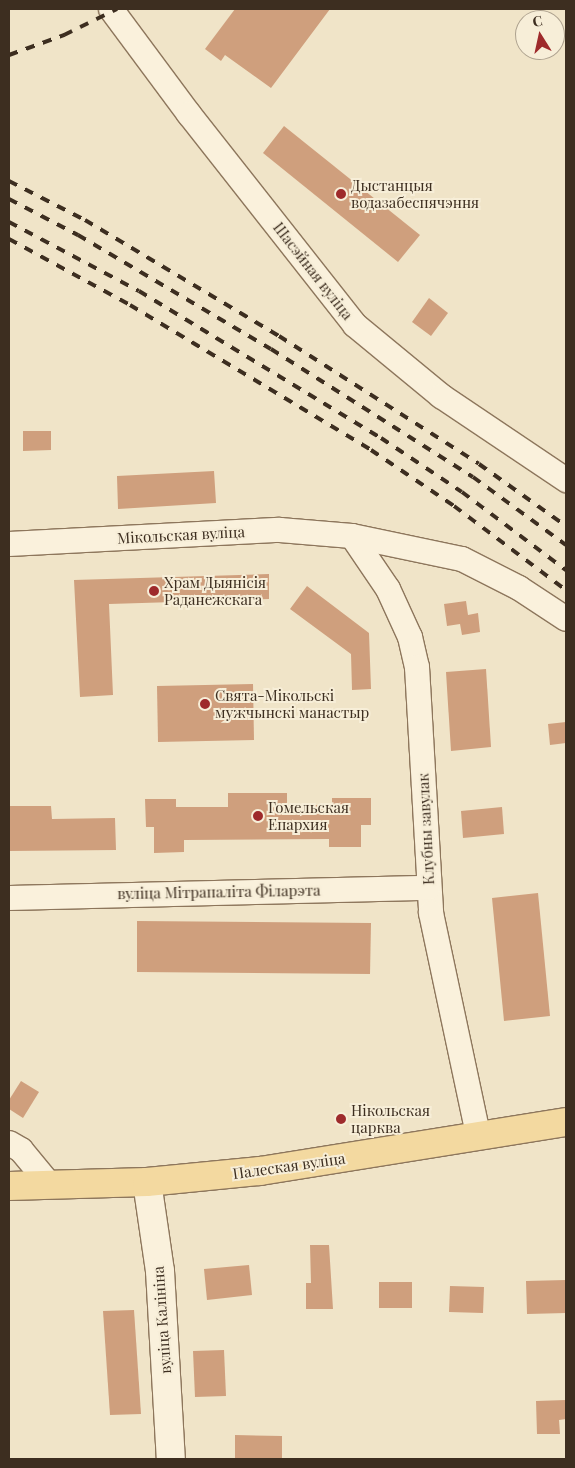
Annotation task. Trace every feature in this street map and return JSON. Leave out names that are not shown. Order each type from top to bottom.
[{"type":"main road","name":"Палеская вуліца","points":[[9,1186],[147,1182],[270,1170],[478,1134],[566,1122]]},
{"type":"street","name":"Шасэйная вуліца","points":[[111,9],[189,114],[355,325],[441,396],[566,480]]},
{"type":"street","name":"Мікольская вуліца","points":[[9,544],[280,530],[352,536],[462,559],[519,588],[566,619]]},
{"type":"street","name":"Клубны завулак","points":[[352,536],[388,590],[410,636],[417,667],[428,888],[448,1000],[478,1134]]},
{"type":"street","name":"вуліца Мітрапаліта Філарэта","points":[[9,898],[428,888]]},
{"type":"street","points":[[9,1143],[21,1150],[50,1185]]},
{"type":"street","name":"вуліца Калініна","points":[[147,1182],[160,1271],[171,1459]]},
{"type":"building","points":[[235,9],[330,9],[271,88],[225,55],[221,61],[205,49]]},
{"type":"building","name":"Дыстанцыя водазабеспячэння","points":[[284,126],[420,235],[398,262],[263,153]]},
{"type":"building","points":[[429,298],[448,313],[431,336],[412,322]]},
{"type":"building","points":[[23,431],[51,431],[51,450],[23,451]]},
{"type":"building","points":[[214,471],[216,503],[118,509],[117,476]]},
{"type":"building","points":[[269,574],[269,599],[109,604],[113,695],[80,697],[74,580]]},
{"type":"building","points":[[307,586],[369,633],[371,689],[352,690],[351,654],[290,609]]},
{"type":"building","points":[[466,601],[468,615],[478,613],[480,632],[462,635],[460,624],[447,626],[444,604]]},
{"type":"building","points":[[486,669],[491,747],[451,751],[446,672]]},
{"type":"building","name":"Свята-Мікольскі мужчынскі манастыр","points":[[253,684],[254,740],[158,742],[157,686]]},
{"type":"building","points":[[566,722],[566,743],[550,745],[548,724]]},
{"type":"building","name":"Гомельская Епархия","points":[[228,793],[287,793],[287,805],[332,805],[332,798],[371,798],[371,825],[361,825],[361,847],[329,847],[329,839],[184,840],[184,852],[154,853],[154,827],[146,827],[145,799],[176,799],[176,807],[228,807]]},
{"type":"building","points":[[9,806],[51,806],[52,819],[115,818],[116,850],[9,851]]},
{"type":"building","points":[[502,807],[504,834],[463,838],[461,811]]},
{"type":"building","points":[[538,893],[550,1016],[504,1021],[492,898]]},
{"type":"building","points":[[137,921],[371,923],[370,974],[137,972]]},
{"type":"building","points":[[21,1081],[39,1092],[23,1118],[9,1109],[9,1100]]},
{"type":"building","points":[[310,1245],[329,1245],[333,1309],[306,1309],[306,1283],[311,1283]]},
{"type":"building","points":[[249,1265],[252,1295],[207,1300],[204,1269]]},
{"type":"building","points":[[566,1280],[566,1313],[527,1314],[526,1281]]},
{"type":"building","points":[[379,1282],[412,1282],[412,1308],[379,1308]]},
{"type":"building","points":[[450,1286],[484,1287],[483,1313],[449,1312]]},
{"type":"building","points":[[134,1310],[141,1414],[110,1415],[103,1311]]},
{"type":"building","points":[[224,1350],[226,1396],[195,1397],[193,1351]]},
{"type":"building","points":[[566,1400],[566,1419],[559,1420],[560,1434],[537,1434],[536,1401]]},
{"type":"building","points":[[235,1435],[282,1436],[282,1459],[235,1459]]},
{"type":"railway","points":[[9,55],[64,35],[117,9]]},
{"type":"railway","points":[[9,181],[85,220],[279,336],[479,464],[566,526]]},
{"type":"railway","points":[[9,199],[78,235],[271,349],[473,477],[566,545]]},
{"type":"railway","points":[[9,222],[139,291],[381,438],[462,492],[566,570]]},
{"type":"railway","points":[[9,239],[130,305],[371,450],[454,506],[566,590]]},
{"type":"place","name":"Дыстанцыя водазабеспячэння","points":[[341,194]]},
{"type":"place","name":"Храм Дыянісія Раданежскага","points":[[154,591]]},
{"type":"place","name":"Свята-Мікольскі мужчынскі манастыр","points":[[205,704]]},
{"type":"place","name":"Гомельская Епархия","points":[[258,816]]},
{"type":"place","name":"Нікольская царква","points":[[341,1119]]}]
